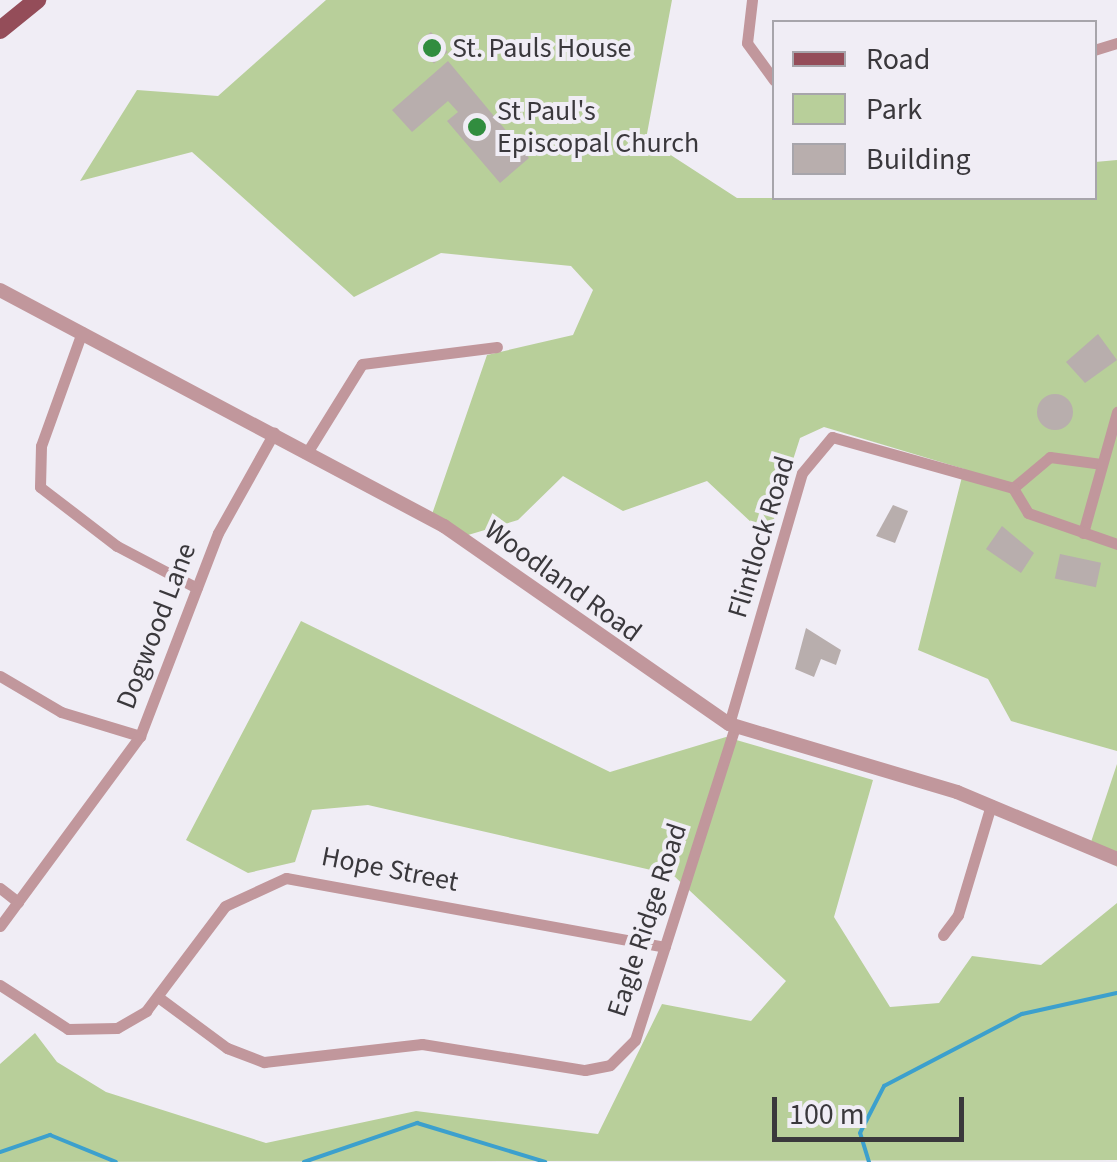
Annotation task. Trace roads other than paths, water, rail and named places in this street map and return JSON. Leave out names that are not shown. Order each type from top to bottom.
[{"type":"main road","points":[[0,30],[36,0]]},
{"type":"street","points":[[752,0],[747,43],[772,77]]},
{"type":"street","name":"Woodland Road","points":[[0,290],[444,526],[732,726],[991,805],[1117,859]]},
{"type":"street","points":[[82,332],[41,446],[40,486],[117,546],[198,588]]},
{"type":"street","points":[[308,452],[362,364],[497,347]]},
{"type":"street","points":[[1082,533],[1117,412]]},
{"type":"street","name":"Dogwood Lane","points":[[0,926],[140,736],[198,588],[274,433]]},
{"type":"street","name":"Flintlock Road","points":[[732,726],[802,473],[821,444],[832,437],[1013,488],[1028,512],[1117,544]]},
{"type":"street","points":[[1013,488],[1050,457],[1101,464]]},
{"type":"street","points":[[0,676],[61,712],[140,736]]},
{"type":"street","name":"Eagle Ridge Road","points":[[158,998],[227,1048],[264,1062],[422,1044],[597,1069],[635,1040],[732,726]]},
{"type":"street","points":[[942,935],[958,916],[991,805]]},
{"type":"street","name":"Hope Street","points":[[0,985],[53,1024],[85,1032],[133,1021],[158,998],[225,906],[286,878],[665,947]]},
{"type":"street","points":[[0,888],[18,902]]},
{"type":"waterway","points":[[869,1162],[860,1133],[884,1086],[1022,1014],[1117,993]]},
{"type":"waterway","points":[[304,1162],[417,1123],[545,1162]]},
{"type":"waterway","points":[[0,1152],[50,1135],[116,1162]]},
{"type":"place","name":"St. Pauls House","points":[[432,48]]},
{"type":"place","name":"St Paul's Episcopal Church","points":[[477,127]]}]
